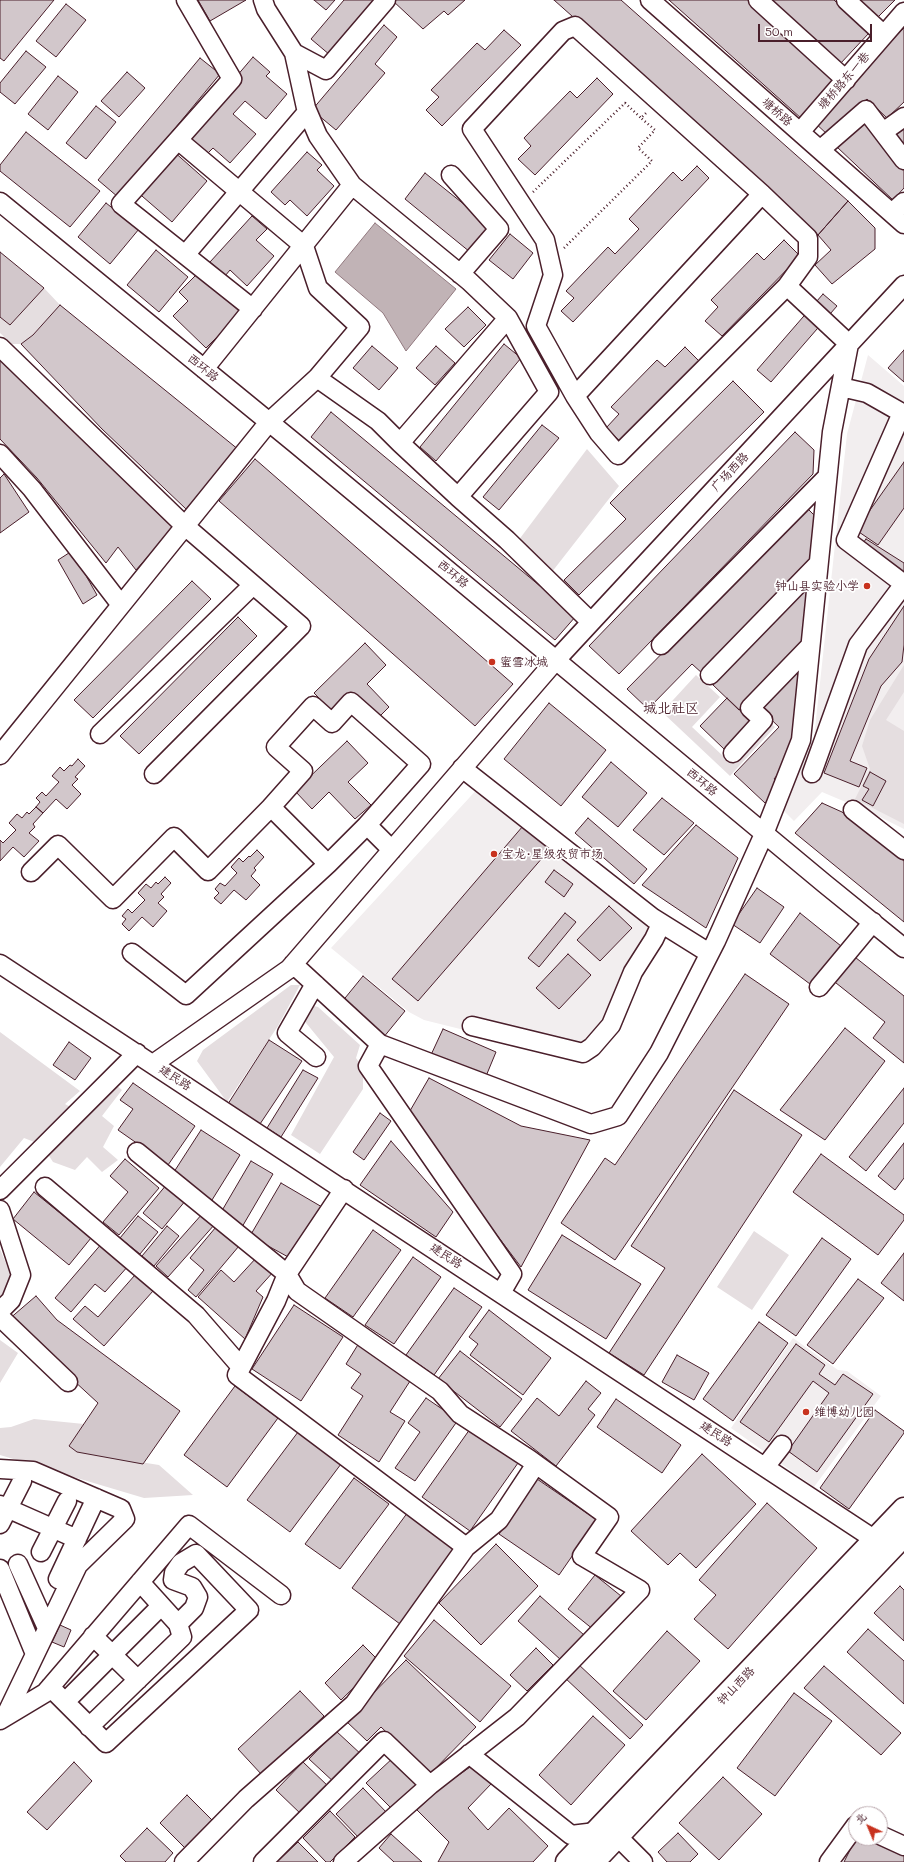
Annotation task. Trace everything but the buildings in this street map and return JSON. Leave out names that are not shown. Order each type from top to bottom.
[{"type":"main road","name":"钟山西路","points":[[593,1862],[890,1541],[904,1509]]},
{"type":"main road","name":"钟山西路","points":[[568,1862],[596,1832],[890,1541]]},
{"type":"street","points":[[186,0],[232,79],[121,204],[253,309]]},
{"type":"street","points":[[294,53],[326,70],[386,0]]},
{"type":"street","name":"塘桥路","points":[[650,0],[820,150],[900,213]]},
{"type":"street","points":[[758,0],[846,80]]},
{"type":"street","points":[[846,0],[884,35]]},
{"type":"street","points":[[268,3],[294,53],[307,112],[318,136],[352,185],[460,274],[508,318],[549,392],[458,497]]},
{"type":"street","name":"塘桥路东一巷","points":[[800,132],[904,12]]},
{"type":"street","points":[[575,26],[658,100],[762,194],[808,238],[808,257],[787,286],[618,455],[599,433],[575,396],[536,326],[553,275],[545,240],[472,129],[563,31],[575,26]]},
{"type":"street","points":[[820,150],[866,110],[904,160]]},
{"type":"street","points":[[185,255],[238,190],[307,112]]},
{"type":"street","points":[[883,132],[904,117]]},
{"type":"street","points":[[0,755],[269,422],[317,378],[360,327],[318,288],[304,246],[178,140]]},
{"type":"street","points":[[451,175],[499,229],[460,274]]},
{"type":"street","points":[[204,369],[352,185]]},
{"type":"street","points":[[575,396],[762,194]]},
{"type":"street","name":"西环路","points":[[0,202],[269,422],[764,834],[904,948]]},
{"type":"street","name":"广场西路","points":[[153,1064],[289,970],[556,660],[904,285]]},
{"type":"street","points":[[293,964],[380,1044],[591,1124],[618,1116],[659,1054],[709,953],[764,834],[801,740],[832,432],[849,344],[787,286]]},
{"type":"street","points":[[400,443],[508,318]]},
{"type":"street","points":[[0,347],[185,526],[301,626],[154,774]]},
{"type":"street","points":[[317,378],[378,421],[458,497],[507,540],[591,622]]},
{"type":"street","points":[[812,773],[858,645],[904,584],[846,540],[903,414],[866,393],[840,387]]},
{"type":"street","points":[[0,454],[32,489],[121,605]]},
{"type":"street","points":[[661,645],[827,477]]},
{"type":"street","points":[[710,675],[818,564]]},
{"type":"street","points":[[100,734],[253,585]]},
{"type":"street","points":[[733,753],[763,720],[750,708],[810,646]]},
{"type":"street","points":[[31,872],[58,845],[113,899],[174,837],[208,871],[271,807],[303,771],[276,747],[312,706],[332,723],[351,702],[421,764],[367,825],[328,864],[186,995],[132,953]]},
{"type":"street","points":[[462,768],[661,924],[709,953]]},
{"type":"street","points":[[271,807],[328,864]]},
{"type":"street","points":[[853,810],[904,850]]},
{"type":"street","points":[[367,825],[392,850]]},
{"type":"street","points":[[820,987],[872,922]]},
{"type":"street","points":[[472,1026],[583,1053],[592,1047],[611,1025],[633,972],[654,939],[661,924]]},
{"type":"street","name":"建民路","points":[[0,964],[765,1467],[890,1541]]},
{"type":"street","points":[[315,984],[287,1033],[316,1057]]},
{"type":"street","points":[[380,1044],[368,1066],[512,1274],[501,1293]]},
{"type":"street","points":[[0,1190],[137,1053]]},
{"type":"street","points":[[137,1152],[287,1274],[297,1291],[440,1391],[460,1414],[536,1464],[609,1517],[582,1556],[640,1590],[517,1717],[430,1785],[343,1862]]},
{"type":"street","points":[[45,1187],[196,1315],[241,1367]]},
{"type":"street","points":[[344,1189],[287,1274],[276,1301],[237,1375],[466,1547]]},
{"type":"street","points":[[0,1210],[21,1275],[11,1300],[0,1311]]},
{"type":"street","points":[[0,1318],[68,1382]]},
{"type":"street","points":[[765,1467],[782,1445]]},
{"type":"street","points":[[184,1862],[246,1799],[354,1704],[466,1547],[499,1520],[536,1464]]},
{"type":"street","points":[[0,1470],[33,1471],[122,1509],[125,1519],[78,1565],[2,1719]]},
{"type":"street","points":[[22,1481],[2,1512],[52,1528],[77,1539]]},
{"type":"street","points":[[61,1600],[55,1585],[96,1498]]},
{"type":"street","points":[[41,1552],[67,1501]]},
{"type":"street","points":[[2,1719],[45,1693],[190,1525],[281,1595]]},
{"type":"street","points":[[50,1687],[106,1743],[249,1610],[196,1554],[181,1563],[174,1573],[173,1580],[192,1588],[198,1597],[194,1608],[178,1624]]},
{"type":"street","points":[[18,1564],[47,1628]]},
{"type":"street","points":[[0,1569],[35,1654]]},
{"type":"street","points":[[89,1727],[182,1637],[178,1624],[140,1582]]},
{"type":"street","points":[[65,1702],[161,1606]]},
{"type":"street","points":[[93,1636],[138,1680]]},
{"type":"street","points":[[263,1862],[384,1741],[430,1785]]},
{"type":"street","points":[[469,1754],[571,1835],[596,1832]]},
{"type":"street","points":[[617,1836],[643,1862]]},
{"type":"street","points":[[829,1862],[848,1836]]},
{"type":"street","points":[[888,1839],[904,1846]]},
{"type":"path","points":[[641,118],[658,100]]},
{"type":"path","points":[[521,204],[625,103],[655,130],[638,148],[652,161],[550,262]]},
{"type":"shaded area","points":[[375,223],[456,289],[406,351],[383,313],[335,272]]},
{"type":"shaded area","points":[[44,288],[60,305],[33,335],[21,344],[12,344],[0,333],[0,317],[10,325]]},
{"type":"shaded area","name":"钟山县实验小学","points":[[868,355],[904,386],[904,829],[874,814],[822,792],[794,821],[780,807],[814,738],[847,434]]},
{"type":"shaded area","points":[[587,449],[619,486],[548,577],[515,545]]},
{"type":"shaded area","points":[[904,665],[904,692],[886,720],[904,731],[904,824],[855,799],[870,769],[862,746],[870,720]]},
{"type":"shaded area","points":[[696,675],[720,697],[692,727],[722,755],[761,714],[775,727],[730,776],[662,712]]},
{"type":"shaded area","name":"宝龙·星级农贸市场","points":[[481,785],[660,924],[581,1059],[424,1020],[409,1012],[331,948]]},
{"type":"shaded area","points":[[291,985],[300,985],[278,1026],[227,1102],[197,1061],[203,1050]]},
{"type":"shaded area","points":[[310,1005],[318,1007],[360,1045],[356,1058],[363,1068],[363,1089],[320,1154],[291,1135],[334,1057],[302,1018]]},
{"type":"shaded area","points":[[0,1032],[80,1091],[65,1104],[85,1115],[115,1084],[122,1090],[102,1116],[114,1126],[103,1147],[118,1160],[102,1172],[87,1157],[75,1170],[53,1162],[42,1145],[24,1138],[0,1167]]},
{"type":"shaded area","points":[[754,1231],[789,1255],[752,1310],[717,1287]]},
{"type":"shaded area","points":[[0,1249],[14,1283],[0,1297]]},
{"type":"shaded area","name":"维博幼儿园","points":[[793,1338],[838,1370],[847,1371],[881,1396],[814,1487],[731,1428]]},
{"type":"shaded area","points":[[0,1340],[18,1353],[0,1383]]},
{"type":"shaded area","points":[[34,1419],[84,1424],[69,1446],[77,1452],[159,1465],[193,1495],[144,1498],[0,1455],[0,1428],[11,1427]]},
{"type":"place","name":"钟山县实验小学","points":[[867,586]]},
{"type":"place","name":"蜜雪冰城","points":[[492,662]]},
{"type":"place","name":"宝龙·星级农贸市场","points":[[494,854]]},
{"type":"place","name":"维博幼儿园","points":[[806,1412]]},
{"type":"district","name":"城北社区","points":[[671,709]]}]
